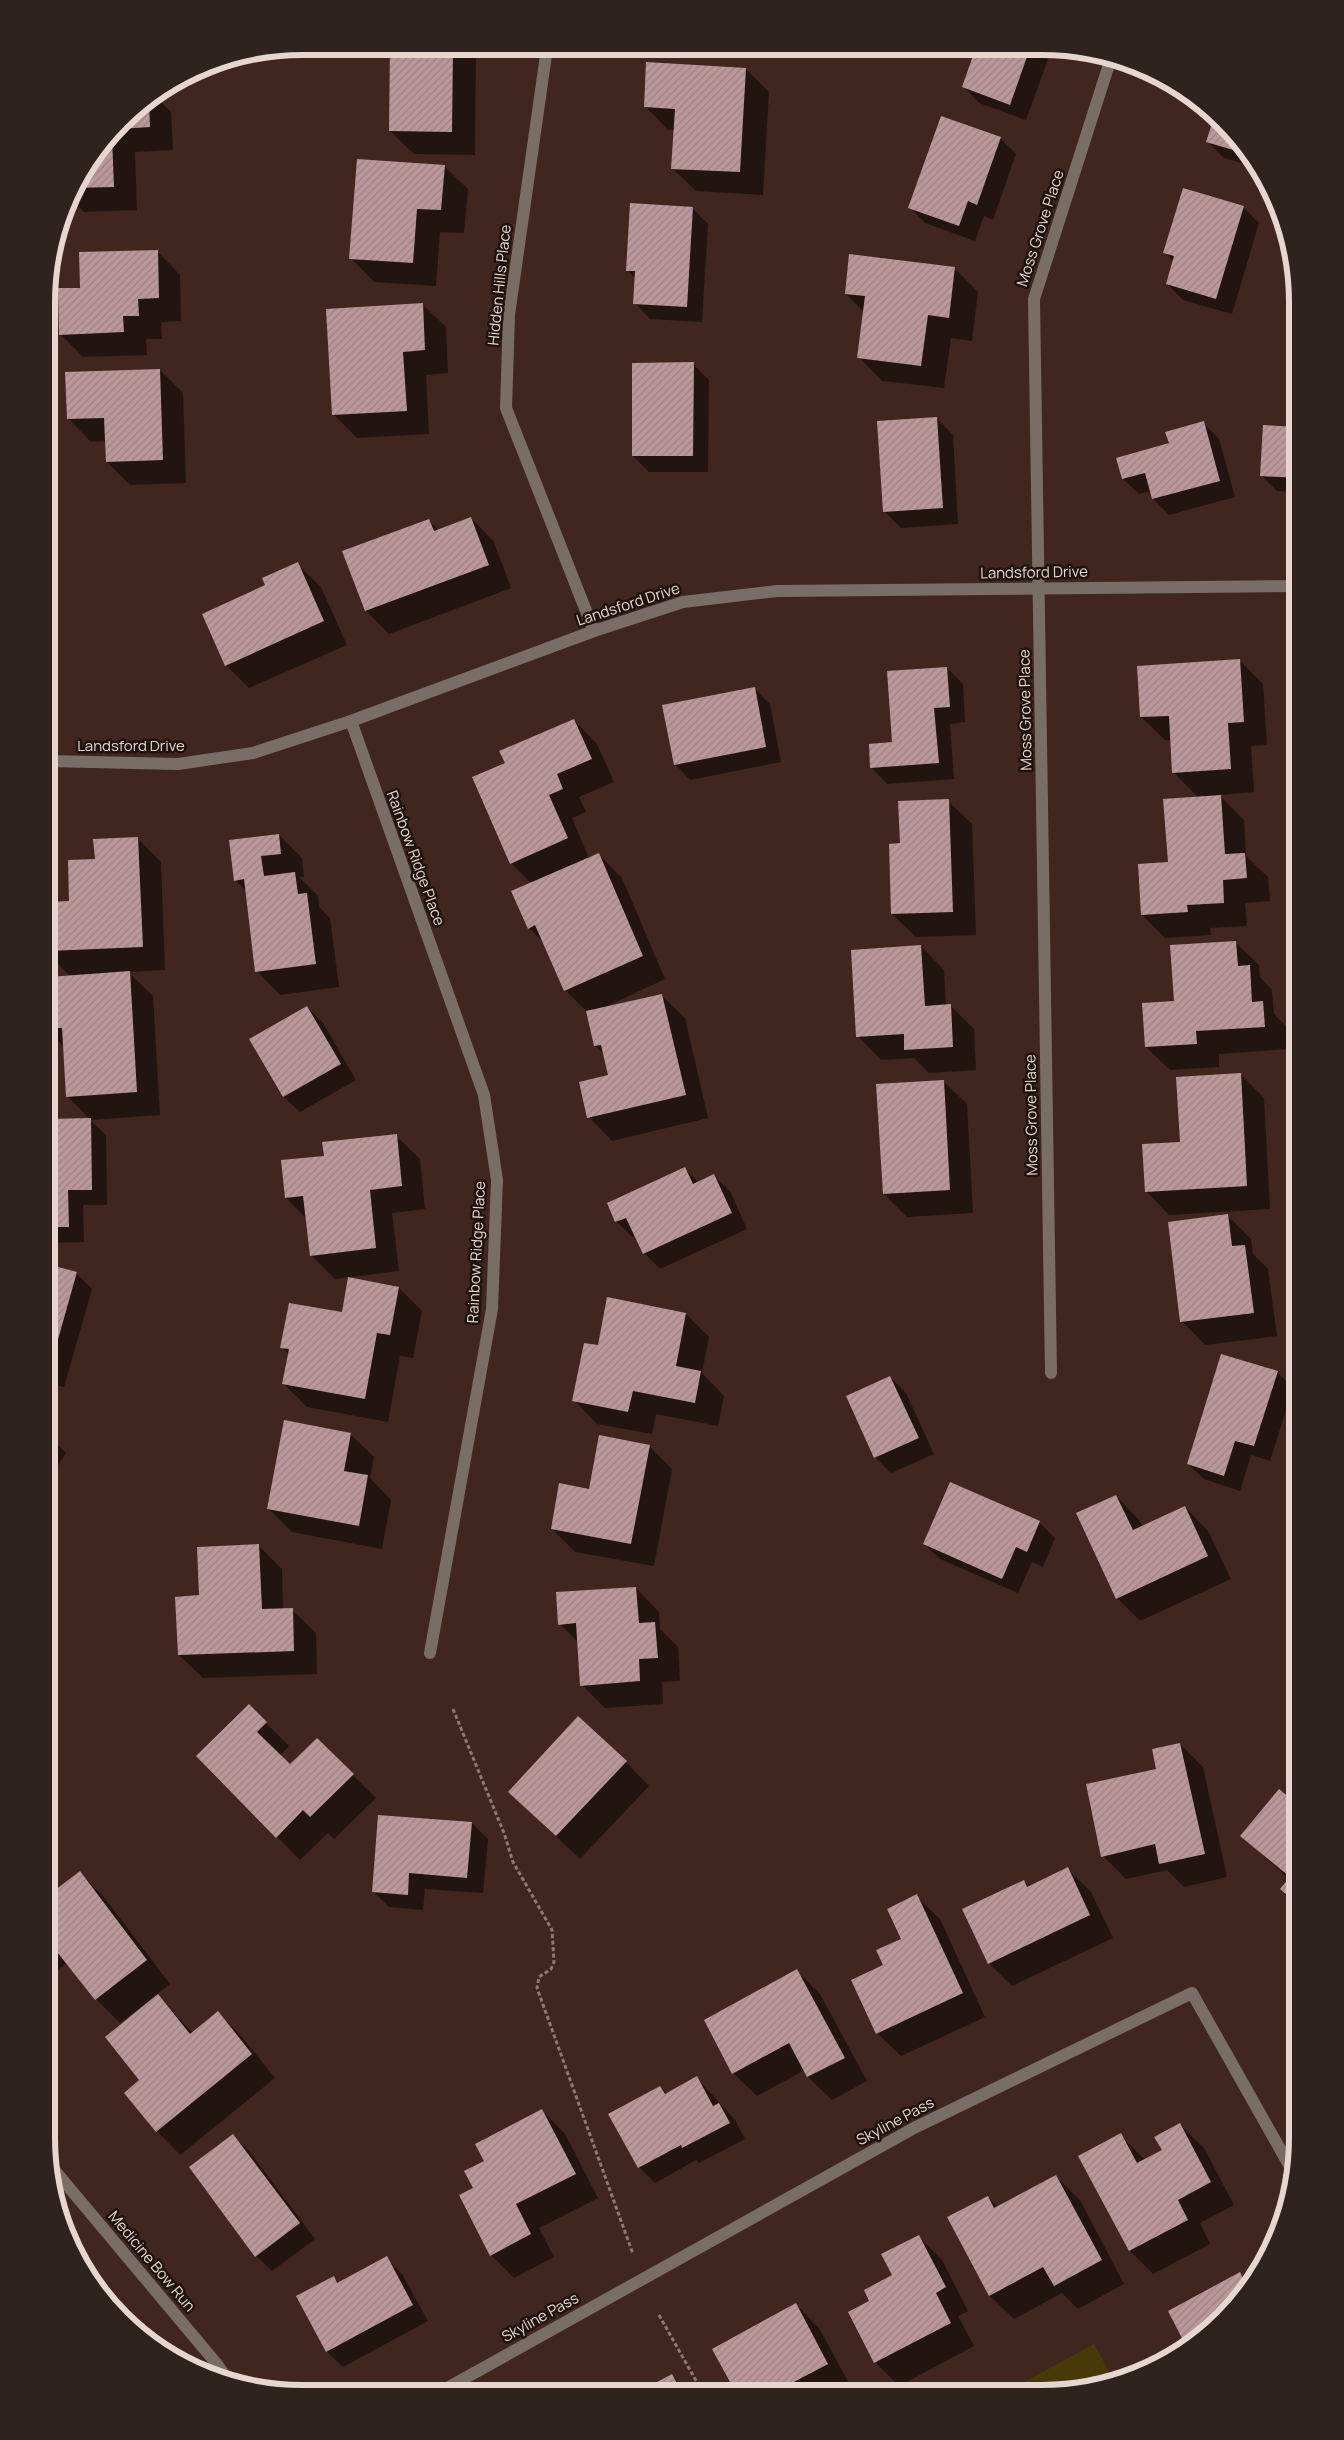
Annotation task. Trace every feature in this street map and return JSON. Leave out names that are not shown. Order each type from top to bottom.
[{"type":"street","name":"Hidden Hills Place","points":[[546,55],[509,315],[506,408],[594,631]]},
{"type":"street","name":"Moss Grove Place","points":[[1050,1373],[1034,299],[1109,64]]},
{"type":"street","name":"Landsford Drive","points":[[55,761],[178,764],[253,753],[351,722],[594,631],[683,602],[777,591],[1289,586]]},
{"type":"street","name":"Rainbow Ridge Place","points":[[351,722],[484,1095],[497,1180],[492,1309],[430,1653]]},
{"type":"street","name":"Skyline Pass","points":[[453,2385],[914,2128],[1192,1993],[1287,2162]]},
{"type":"street","name":"Medicine Bow Run","points":[[58,2174],[222,2372]]},
{"type":"path","points":[[453,1709],[504,1833],[513,1862],[552,1930],[554,1962],[550,1970],[539,1977],[537,1988],[635,2259]]},
{"type":"path","points":[[659,2315],[698,2385]]},
{"type":"shaded area","points":[[1094,2344],[1111,2375],[1074,2383],[1019,2385]]},
{"type":"building","points":[[390,55],[453,55],[452,132],[389,131]]},
{"type":"building","points":[[973,55],[1028,55],[1010,105],[962,87]]},
{"type":"building","points":[[646,62],[746,68],[740,172],[671,169],[675,109],[644,107]]},
{"type":"building","points":[[149,108],[150,127],[126,129]]},
{"type":"building","points":[[941,116],[1001,137],[977,205],[968,201],[959,226],[908,208]]},
{"type":"building","points":[[1212,123],[1237,151],[1206,142]]},
{"type":"building","points":[[112,144],[114,187],[83,188]]},
{"type":"building","points":[[357,159],[445,165],[441,210],[417,209],[413,263],[349,259]]},
{"type":"building","points":[[1183,188],[1244,206],[1216,299],[1166,284],[1174,256],[1163,253]]},
{"type":"building","points":[[630,203],[693,207],[687,307],[633,304],[635,271],[626,271]]},
{"type":"building","points":[[158,250],[159,298],[138,299],[139,316],[123,316],[124,332],[59,335],[58,288],[80,288],[79,252]]},
{"type":"building","points":[[849,254],[955,267],[949,318],[928,315],[921,366],[857,358],[865,296],[845,294]]},
{"type":"building","points":[[423,303],[425,350],[403,352],[407,411],[332,415],[326,309]]},
{"type":"building","points":[[694,362],[693,456],[632,456],[632,363]]},
{"type":"building","points":[[160,369],[163,460],[106,462],[104,418],[67,419],[65,372]]},
{"type":"building","points":[[937,417],[943,508],[883,512],[877,421]]},
{"type":"building","points":[[1204,421],[1220,481],[1152,499],[1145,473],[1122,479],[1116,458],[1169,443],[1165,432]]},
{"type":"building","points":[[1263,425],[1289,426],[1289,478],[1260,476]]},
{"type":"building","points":[[471,517],[489,565],[365,611],[342,551],[429,519],[434,531]]},
{"type":"building","points":[[298,562],[324,621],[225,666],[202,614],[265,585],[262,578]]},
{"type":"building","points":[[1240,659],[1244,722],[1228,723],[1231,769],[1172,773],[1169,716],[1140,717],[1137,666]]},
{"type":"building","points":[[947,667],[950,707],[934,708],[939,763],[870,768],[869,744],[892,742],[887,671]]},
{"type":"building","points":[[755,687],[766,747],[674,765],[662,705]]},
{"type":"building","points":[[574,719],[592,759],[557,774],[563,789],[549,795],[568,838],[510,864],[472,777],[505,763],[499,751]]},
{"type":"building","points":[[1221,795],[1225,854],[1245,853],[1247,878],[1223,880],[1224,903],[1187,905],[1188,912],[1141,915],[1138,864],[1168,862],[1163,799]]},
{"type":"building","points":[[949,799],[953,912],[891,914],[889,844],[900,843],[898,801]]},
{"type":"building","points":[[279,834],[281,854],[261,856],[264,876],[295,872],[298,894],[307,893],[316,964],[255,972],[244,879],[234,881],[229,840]]},
{"type":"building","points":[[138,837],[143,947],[55,951],[55,902],[69,901],[68,860],[95,859],[93,839]]},
{"type":"building","points":[[599,853],[643,956],[564,991],[535,925],[528,929],[511,891]]},
{"type":"building","points":[[1236,941],[1238,966],[1250,965],[1252,1002],[1263,1001],[1265,1027],[1196,1031],[1197,1044],[1145,1047],[1142,1003],[1174,1001],[1170,945]]},
{"type":"building","points":[[921,945],[925,1006],[951,1004],[953,1047],[904,1050],[904,1034],[856,1037],[851,950]]},
{"type":"building","points":[[130,971],[137,1092],[66,1097],[62,1028],[55,1028],[55,976]]},
{"type":"building","points":[[662,994],[686,1095],[587,1118],[579,1082],[608,1075],[601,1045],[594,1046],[586,1011]]},
{"type":"building","points":[[307,1006],[341,1064],[283,1097],[249,1039]]},
{"type":"building","points":[[1241,1073],[1247,1186],[1145,1192],[1142,1144],[1180,1142],[1176,1077]]},
{"type":"building","points":[[944,1080],[950,1190],[883,1194],[876,1084]]},
{"type":"building","points":[[91,1118],[92,1190],[68,1190],[69,1227],[55,1227],[55,1119]]},
{"type":"building","points":[[397,1134],[402,1186],[370,1190],[376,1248],[310,1256],[303,1196],[285,1198],[281,1160],[324,1156],[322,1142]]},
{"type":"building","points":[[685,1167],[693,1184],[714,1174],[732,1213],[643,1254],[626,1218],[615,1222],[607,1203]]},
{"type":"building","points":[[1228,1214],[1232,1246],[1245,1245],[1254,1313],[1180,1322],[1168,1222]]},
{"type":"building","points":[[55,1266],[77,1272],[55,1350]]},
{"type":"building","points":[[348,1277],[399,1287],[390,1335],[377,1333],[365,1399],[282,1384],[289,1349],[280,1348],[289,1303],[342,1312]]},
{"type":"building","points":[[607,1297],[686,1313],[676,1366],[701,1371],[695,1403],[633,1391],[628,1412],[572,1401],[584,1343],[598,1345]]},
{"type":"building","points":[[1221,1354],[1278,1371],[1254,1446],[1235,1441],[1224,1476],[1187,1464]]},
{"type":"building","points":[[890,1376],[919,1438],[874,1458],[846,1396]]},
{"type":"building","points":[[284,1420],[351,1433],[344,1471],[368,1475],[359,1526],[267,1509]]},
{"type":"building","points":[[599,1435],[650,1445],[631,1544],[551,1529],[559,1483],[589,1489]]},
{"type":"building","points":[[950,1482],[1040,1521],[1027,1552],[1016,1547],[1002,1579],[923,1544]]},
{"type":"building","points":[[1116,1495],[1133,1530],[1185,1506],[1208,1556],[1116,1599],[1076,1513]]},
{"type":"building","points":[[259,1544],[262,1609],[293,1608],[294,1651],[178,1655],[175,1597],[199,1595],[197,1547]]},
{"type":"building","points":[[636,1587],[639,1623],[655,1622],[658,1658],[639,1659],[640,1681],[580,1686],[576,1623],[558,1625],[556,1592]]},
{"type":"building","points":[[249,1704],[267,1722],[257,1732],[290,1764],[317,1738],[354,1774],[310,1817],[303,1810],[276,1838],[196,1756]]},
{"type":"building","points":[[578,1716],[627,1761],[556,1836],[508,1792]]},
{"type":"building","points":[[1180,1743],[1205,1854],[1159,1864],[1155,1844],[1101,1857],[1086,1784],[1156,1769],[1152,1749]]},
{"type":"building","points":[[1279,1789],[1289,1797],[1289,1876],[1240,1836]]},
{"type":"building","points":[[378,1815],[472,1822],[467,1878],[409,1873],[408,1895],[372,1892]]},
{"type":"building","points":[[1068,1867],[1090,1915],[988,1964],[962,1909],[1024,1880],[1027,1887]]},
{"type":"building","points":[[80,1871],[147,1960],[95,2000],[55,1949],[55,1890]]},
{"type":"building","points":[[1289,1878],[1289,1897],[1280,1889]]},
{"type":"building","points":[[917,1894],[963,1993],[876,2034],[851,1980],[883,1965],[876,1950],[901,1939],[887,1909]]},
{"type":"building","points":[[797,1969],[845,2058],[807,2077],[789,2043],[732,2074],[704,2020]]},
{"type":"building","points":[[158,1994],[190,2034],[218,2011],[252,2054],[156,2132],[124,2093],[139,2080],[105,2037]]},
{"type":"building","points":[[697,2076],[713,2106],[719,2103],[730,2123],[682,2148],[681,2145],[638,2168],[608,2114],[660,2086],[665,2094]]},
{"type":"building","points":[[542,2109],[576,2174],[516,2204],[531,2234],[490,2256],[459,2195],[473,2188],[464,2171],[484,2161],[475,2144]]},
{"type":"building","points":[[1180,2123],[1211,2182],[1178,2200],[1188,2220],[1129,2251],[1078,2156],[1121,2133],[1137,2163],[1162,2150],[1154,2137]]},
{"type":"building","points":[[233,2134],[300,2223],[255,2257],[189,2167]]},
{"type":"building","points":[[1056,2175],[1102,2260],[1054,2286],[1043,2267],[989,2296],[947,2217],[988,2196],[994,2208]]},
{"type":"building","points":[[919,2235],[946,2287],[936,2293],[951,2323],[874,2363],[848,2312],[869,2301],[864,2290],[892,2275],[881,2254]]},
{"type":"building","points":[[387,2256],[413,2305],[326,2352],[296,2296],[334,2276],[337,2283]]},
{"type":"building","points":[[1240,2272],[1244,2280],[1217,2313],[1183,2340],[1168,2311]]},
{"type":"building","points":[[796,2303],[828,2364],[788,2385],[732,2385],[712,2349]]},
{"type":"building","points":[[672,2374],[678,2385],[651,2385]]}]
